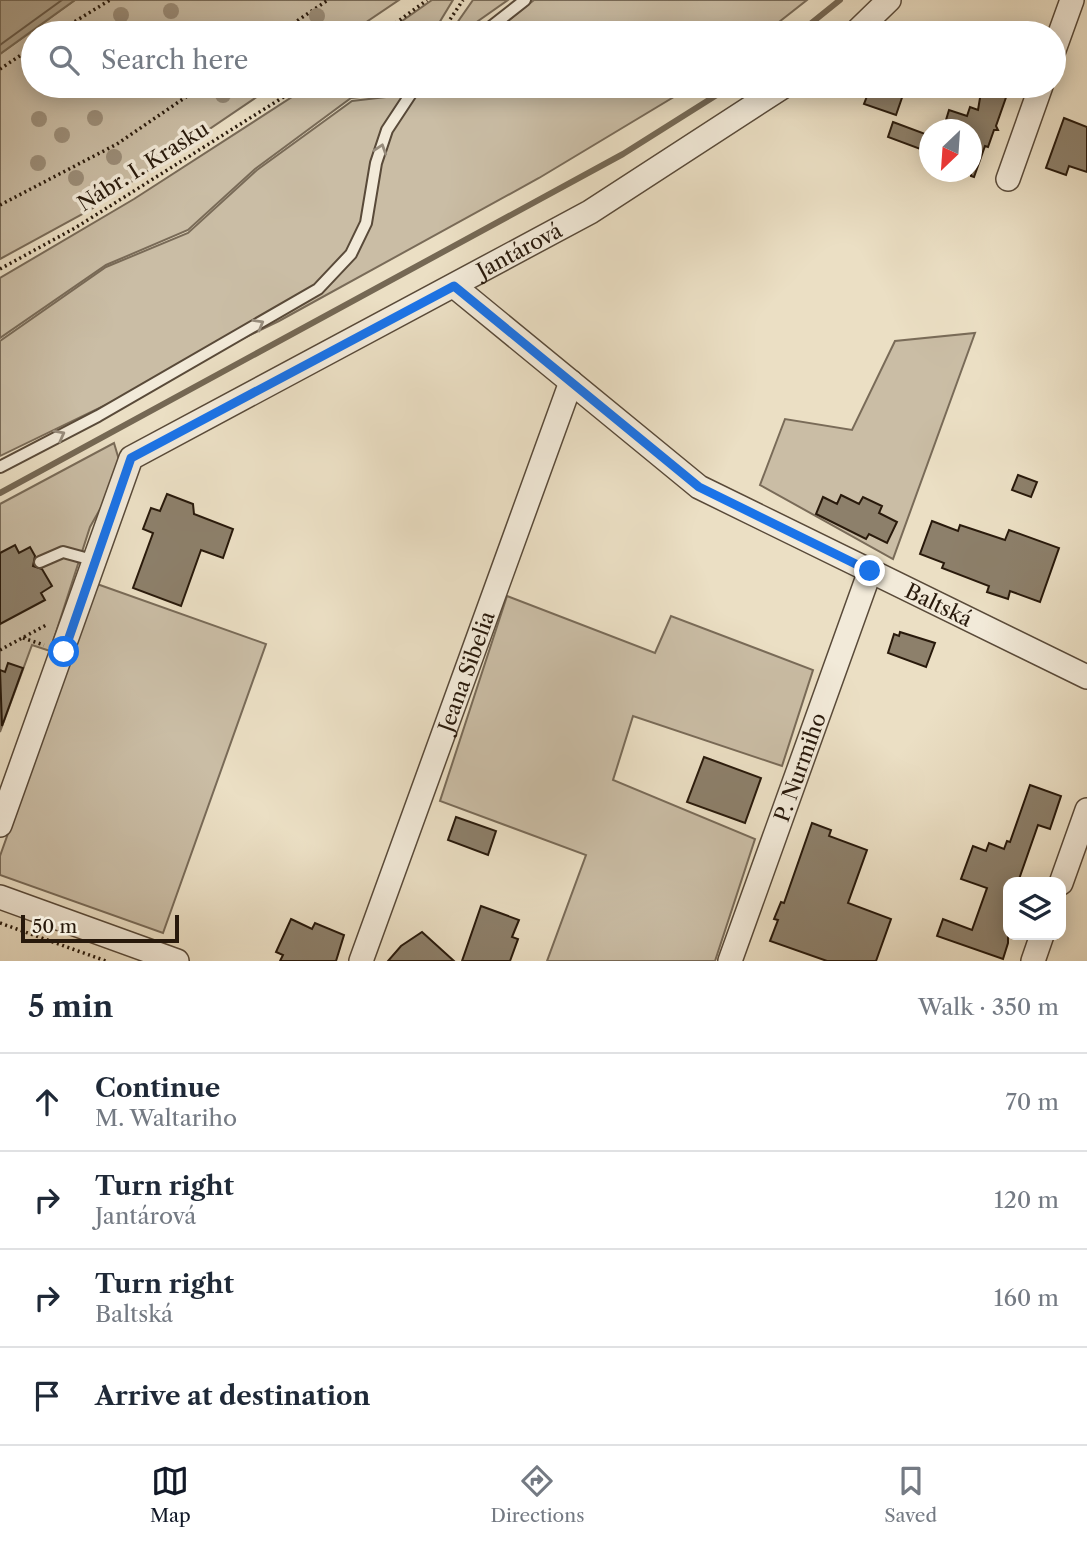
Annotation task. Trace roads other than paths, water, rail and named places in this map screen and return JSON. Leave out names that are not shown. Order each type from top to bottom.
[{"type":"street","points":[[867,21],[889,0]]},
{"type":"street","points":[[1064,21],[1072,0]]},
{"type":"street","name":"Jantárová","points":[[96,561],[131,458],[590,212],[765,98]]},
{"type":"street","points":[[1008,178],[1037,98]]},
{"type":"street","name":"Baltská","points":[[454,286],[699,487],[1087,677]]},
{"type":"street","name":"Jeana Sibelia","points":[[361,961],[571,382]]},
{"type":"street","points":[[0,825],[96,561]]},
{"type":"street","name":"P. Nurmiho","points":[[730,961],[870,571]]},
{"type":"street","points":[[1063,877],[1087,810]]},
{"type":"street","points":[[0,897],[177,961]]},
{"type":"street","points":[[1033,961],[1040,940]]},
{"type":"lane","points":[[498,21],[525,0]]},
{"type":"lane","points":[[0,467],[97,416],[318,289],[351,254],[366,223],[376,163],[387,130],[408,98]]},
{"type":"lane","points":[[40,562],[63,552],[96,561]]},
{"type":"water","points":[[0,0],[75,0],[46,21],[21,21],[21,39],[0,54]]},
{"type":"waterway","points":[[814,21],[840,0]]},
{"type":"waterway","points":[[0,493],[623,154],[712,98]]}]
